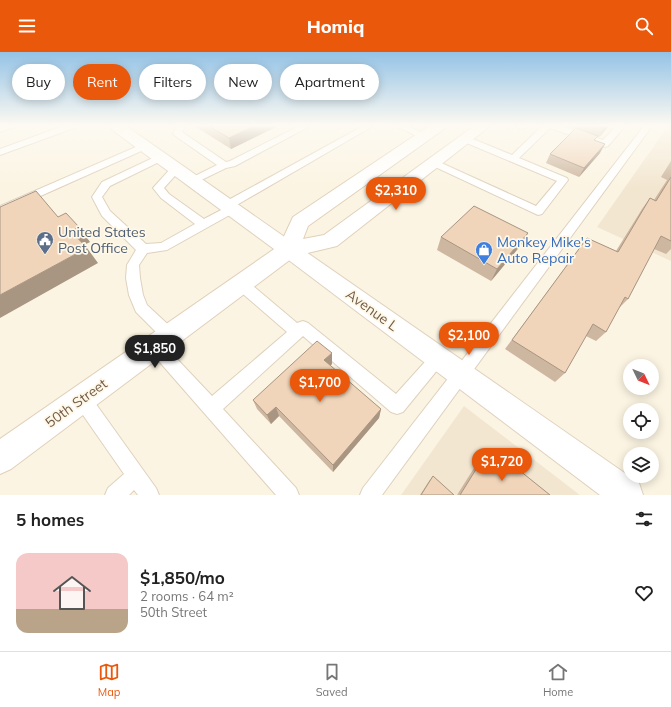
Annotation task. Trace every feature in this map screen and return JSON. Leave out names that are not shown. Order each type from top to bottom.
[{"type":"main road","name":"Avenue L","points":[[145,147],[627,495]]},
{"type":"main road","points":[[288,250],[300,222],[409,147]]},
{"type":"main road","name":"50th Street","points":[[0,458],[288,250],[330,241],[456,147]]},
{"type":"lane","points":[[0,152],[15,147]]},
{"type":"lane","points":[[0,210],[142,147]]},
{"type":"lane","points":[[197,147],[224,165]]},
{"type":"lane","points":[[193,181],[224,165],[232,164],[266,147]]},
{"type":"lane","points":[[160,158],[106,184],[96,197],[106,213],[143,249],[163,247],[334,147]]},
{"type":"lane","points":[[434,163],[538,211],[563,180],[484,147]]},
{"type":"lane","points":[[513,159],[526,147]]},
{"type":"lane","points":[[370,495],[462,375],[633,147]]},
{"type":"lane","points":[[176,169],[158,188],[165,196],[203,224]]},
{"type":"lane","points":[[143,249],[133,264],[133,278],[136,295],[141,308],[162,341],[211,408],[289,495]]},
{"type":"lane","points":[[241,284],[297,332]]},
{"type":"lane","points":[[211,408],[303,328],[397,406],[438,358]]},
{"type":"lane","points":[[82,399],[149,495]]},
{"type":"lane","points":[[115,495],[136,476]]},
{"type":"shaded area","points":[[653,147],[671,147],[671,261],[597,227]]},
{"type":"shaded area","points":[[464,406],[580,495],[401,495]]},
{"type":"building","points":[[557,147],[603,147],[584,168],[550,154]]},
{"type":"building","points":[[671,177],[671,241],[661,236],[628,299],[625,297],[606,332],[593,324],[565,373],[512,340],[587,238],[618,252],[650,198],[656,201]]},
{"type":"building","name":"United States Post Office","points":[[36,191],[58,217],[66,213],[79,227],[71,231],[87,248],[0,295],[0,207]]},
{"type":"building","name":"Monkey Mike's Auto Repair","points":[[474,206],[528,233],[497,269],[441,237]]},
{"type":"building","points":[[317,341],[332,353],[324,360],[381,409],[333,465],[276,407],[267,415],[253,400]]},
{"type":"building","points":[[504,458],[550,495],[460,495],[480,463],[494,474]]},
{"type":"building","points":[[433,476],[454,495],[421,495]]},
{"type":"place","name":"United States Post Office","points":[[45,255]]},
{"type":"place","name":"Monkey Mike's Auto Repair","points":[[484,265]]}]
